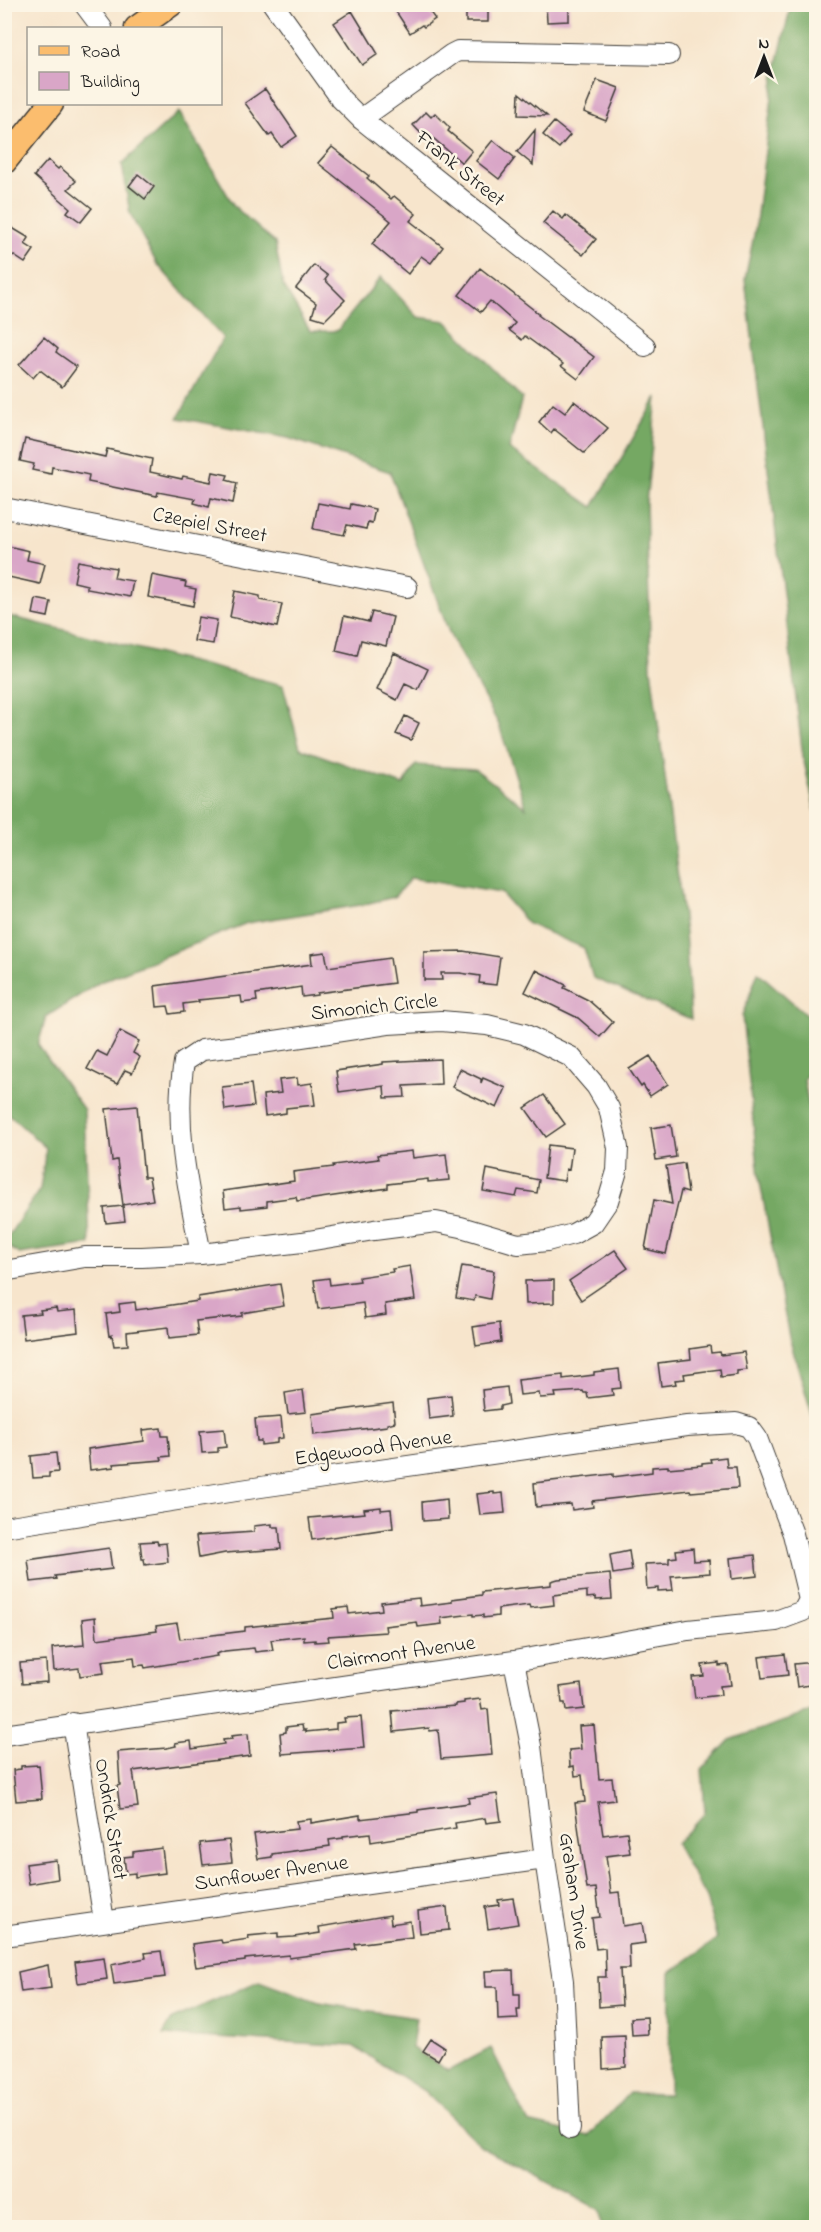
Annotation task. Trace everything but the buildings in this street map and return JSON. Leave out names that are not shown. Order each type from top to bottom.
[{"type":"main road","points":[[138,27],[171,4]]},
{"type":"main road","points":[[4,162],[50,105]]},
{"type":"street","points":[[84,4],[101,27]]},
{"type":"street","name":"Frank Street","points":[[273,4],[341,99],[361,119],[645,346]]},
{"type":"street","points":[[361,119],[458,51],[669,55]]},
{"type":"street","name":"Czepiel Street","points":[[4,508],[407,587]]},
{"type":"street","name":"Simonich Circle","points":[[4,1271],[85,1257],[201,1254],[436,1222],[518,1244],[573,1234],[593,1223],[608,1202],[617,1171],[618,1148],[609,1108],[596,1086],[571,1057],[524,1034],[487,1025],[441,1021],[388,1024],[202,1050],[184,1062],[180,1082],[185,1168],[201,1254]]},
{"type":"street","name":"Edgewood Avenue","points":[[4,1527],[250,1488],[687,1426],[736,1423],[749,1427],[757,1438],[793,1534],[809,1600],[802,1611]]},
{"type":"street","name":"Clairmont Avenue","points":[[4,1734],[514,1661],[688,1630],[776,1621],[802,1611]]},
{"type":"street","name":"Graham Drive","points":[[514,1661],[531,1746],[563,1981],[570,2129]]},
{"type":"street","name":"Ondrick Street","points":[[73,1724],[104,1921]]},
{"type":"street","name":"Sunflower Avenue","points":[[4,1936],[545,1858]]},
{"type":"green space","points":[[791,5],[816,5],[816,815],[803,757],[745,279],[755,230],[775,73]]},
{"type":"green space","points":[[179,112],[234,206],[275,243],[283,285],[310,331],[337,331],[381,277],[418,317],[446,321],[522,398],[509,449],[593,507],[657,397],[646,503],[651,668],[685,932],[691,1019],[593,978],[584,948],[528,924],[501,893],[411,878],[394,897],[361,905],[247,923],[100,982],[46,1017],[38,1045],[84,1110],[90,1244],[19,1254],[5,1244],[5,1241],[40,1189],[46,1148],[5,1111],[5,615],[283,685],[300,748],[403,785],[416,765],[475,769],[526,808],[499,725],[450,635],[390,472],[288,438],[178,418],[223,338],[157,264],[130,214],[122,164]]},
{"type":"green space","points":[[758,972],[816,1023],[816,1057],[804,1080],[816,1135],[816,1428],[789,1337],[759,1177],[742,1016]]},
{"type":"green space","points":[[816,1710],[816,2227],[602,2227],[600,2210],[481,2146],[424,2091],[353,2046],[163,2035],[172,2019],[259,1981],[319,2003],[416,2018],[412,2048],[448,2071],[491,2048],[528,2122],[589,2136],[629,2093],[669,2094],[670,1973],[717,1939],[706,1898],[676,1844],[705,1813],[702,1769],[730,1740]]}]
